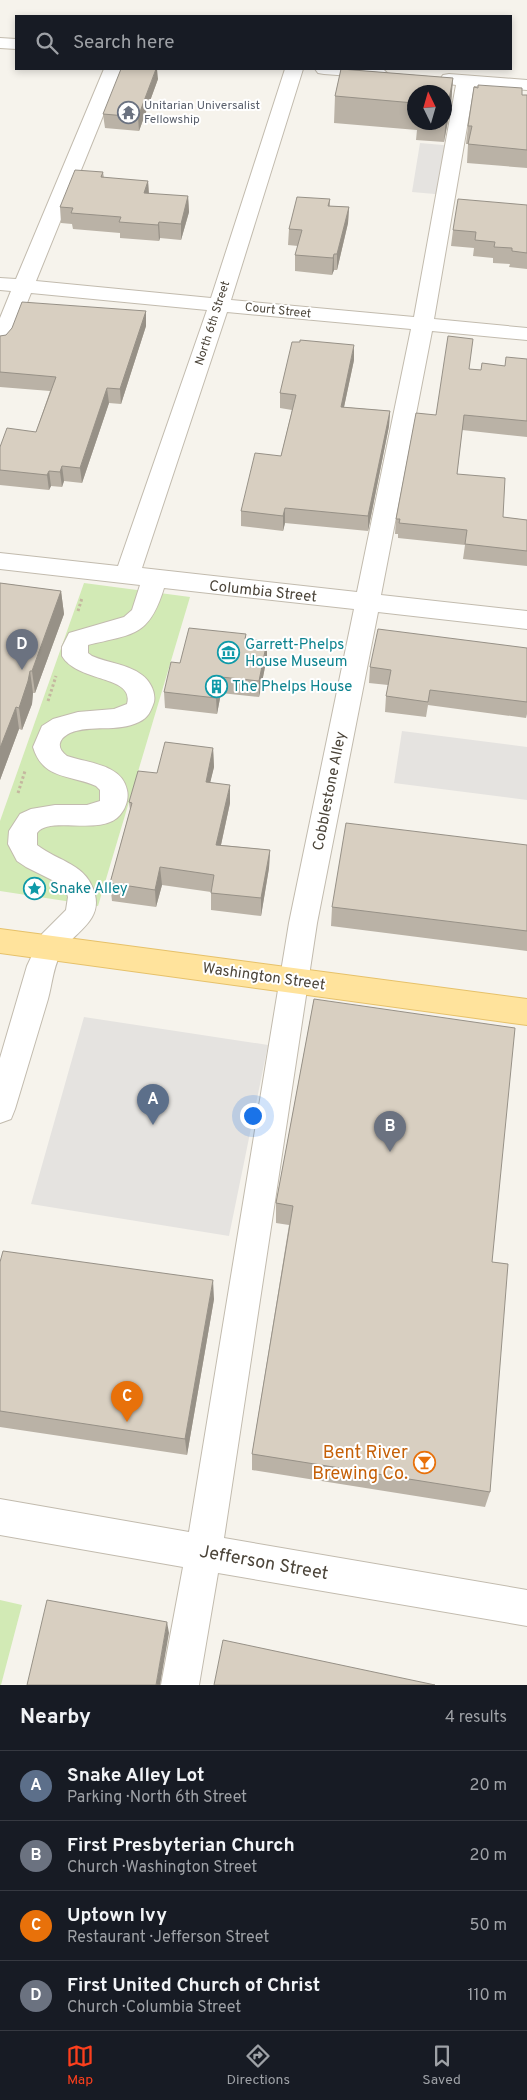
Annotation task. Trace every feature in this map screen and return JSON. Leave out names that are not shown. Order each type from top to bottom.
[{"type":"main road","name":"Washington Street","points":[[0,941],[527,1012]]},
{"type":"street","points":[[0,43],[15,44]]},
{"type":"street","points":[[0,343],[114,70]]},
{"type":"street","name":"North 6th Street","points":[[126,576],[219,304],[294,70]]},
{"type":"street","points":[[337,70],[400,75]]},
{"type":"street","points":[[428,77],[527,85]]},
{"type":"street","name":"Cobblestone Alley","points":[[180,1685],[204,1551],[293,980],[354,662],[368,602],[422,324],[466,80]]},
{"type":"street","name":"Court Street","points":[[0,284],[527,334]]},
{"type":"street","name":"Columbia Street","points":[[0,561],[527,620]]},
{"type":"street","points":[[0,1108],[48,948],[72,924],[80,911],[82,898],[79,886],[72,875],[32,858],[25,850],[22,839],[24,829],[30,821],[43,816],[96,815],[109,808],[115,800],[113,787],[107,779],[56,763],[48,756],[46,747],[48,738],[53,730],[65,723],[115,719],[129,716],[140,708],[143,700],[141,690],[134,682],[124,676],[84,664],[75,656],[75,647],[78,639],[125,627],[138,618],[145,606],[154,578]]},
{"type":"street","name":"Jefferson Street","points":[[0,1517],[527,1608]]},
{"type":"green space","points":[[84,583],[190,597],[98,906],[0,891],[0,821]]},
{"type":"green space","points":[[0,1600],[22,1605],[1,1685],[0,1685]]},
{"type":"shaded area","points":[[420,143],[454,146],[446,195],[412,192]]},
{"type":"shaded area","points":[[402,731],[527,747],[527,800],[394,783]]},
{"type":"shaded area","points":[[84,1017],[268,1045],[229,1236],[31,1204]]},
{"type":"building","points":[[121,70],[156,70],[138,117],[103,114]]},
{"type":"building","points":[[341,70],[453,78],[452,85],[407,85],[407,102],[335,96]]},
{"type":"building","points":[[478,85],[522,88],[522,95],[527,95],[527,150],[468,144],[472,126],[468,126],[474,87],[478,88]]},
{"type":"building","points":[[75,170],[103,172],[101,177],[148,181],[144,193],[188,196],[181,224],[159,222],[158,225],[119,222],[121,217],[71,213],[73,208],[60,207]]},
{"type":"building","points":[[297,197],[330,199],[328,206],[349,207],[337,254],[334,254],[333,258],[295,255],[302,230],[289,229]]},
{"type":"building","points":[[458,199],[527,205],[527,253],[512,251],[512,248],[494,247],[495,242],[475,240],[476,232],[453,230]]},
{"type":"building","points":[[22,302],[146,311],[120,389],[107,388],[80,468],[62,466],[60,472],[49,471],[47,475],[0,470],[0,447],[7,428],[36,432],[56,377],[0,372],[0,336],[6,335],[12,328]]},
{"type":"building","points":[[448,336],[473,339],[469,369],[481,370],[482,363],[505,366],[506,357],[527,359],[527,421],[464,415],[457,474],[505,478],[503,517],[527,520],[527,551],[465,544],[467,530],[399,523],[400,519],[396,519],[416,413],[436,415]]},
{"type":"building","points":[[300,340],[354,345],[341,407],[390,411],[368,516],[285,508],[283,516],[241,511],[255,453],[281,456],[296,395],[280,393],[292,342],[300,342]]},
{"type":"building","points":[[0,583],[61,591],[32,671],[30,671],[19,708],[16,707],[0,748]]},
{"type":"building","name":"The Phelps House","points":[[189,628],[246,634],[245,639],[267,641],[259,681],[221,677],[216,698],[164,692],[171,662],[180,663]]},
{"type":"building","points":[[378,629],[527,648],[527,702],[430,690],[428,702],[386,696],[391,670],[370,667]]},
{"type":"building","points":[[165,742],[213,748],[206,782],[230,785],[216,845],[270,850],[261,898],[211,893],[214,875],[160,867],[155,890],[110,883],[132,803],[129,802],[138,771],[157,773]]},
{"type":"building","points":[[346,823],[527,845],[527,931],[332,907]]},
{"type":"building","points":[[314,999],[515,1028],[492,1262],[508,1264],[490,1492],[252,1454],[293,1206],[276,1203]]},
{"type":"building","points":[[3,1251],[213,1280],[185,1439],[0,1411],[0,1262]]},
{"type":"building","points":[[47,1600],[167,1622],[156,1685],[27,1685]]},
{"type":"building","points":[[223,1640],[435,1685],[214,1685]]},
{"type":"place","name":"Unitarian Universalist Fellowship","points":[[128,112]]},
{"type":"place","name":"Garrett-Phelps House Museum","points":[[229,653]]},
{"type":"place","name":"First United Church of Christ","points":[[22,670]]},
{"type":"place","name":"The Phelps House","points":[[216,686]]},
{"type":"place","name":"Snake Alley","points":[[34,888]]},
{"type":"place","name":"Snake Alley Lot","points":[[153,1125]]},
{"type":"place","name":"First Presbyterian Church","points":[[390,1152]]},
{"type":"place","name":"Uptown Ivy","points":[[127,1422]]},
{"type":"place","name":"Bent River Brewing Co.","points":[[424,1462]]}]
